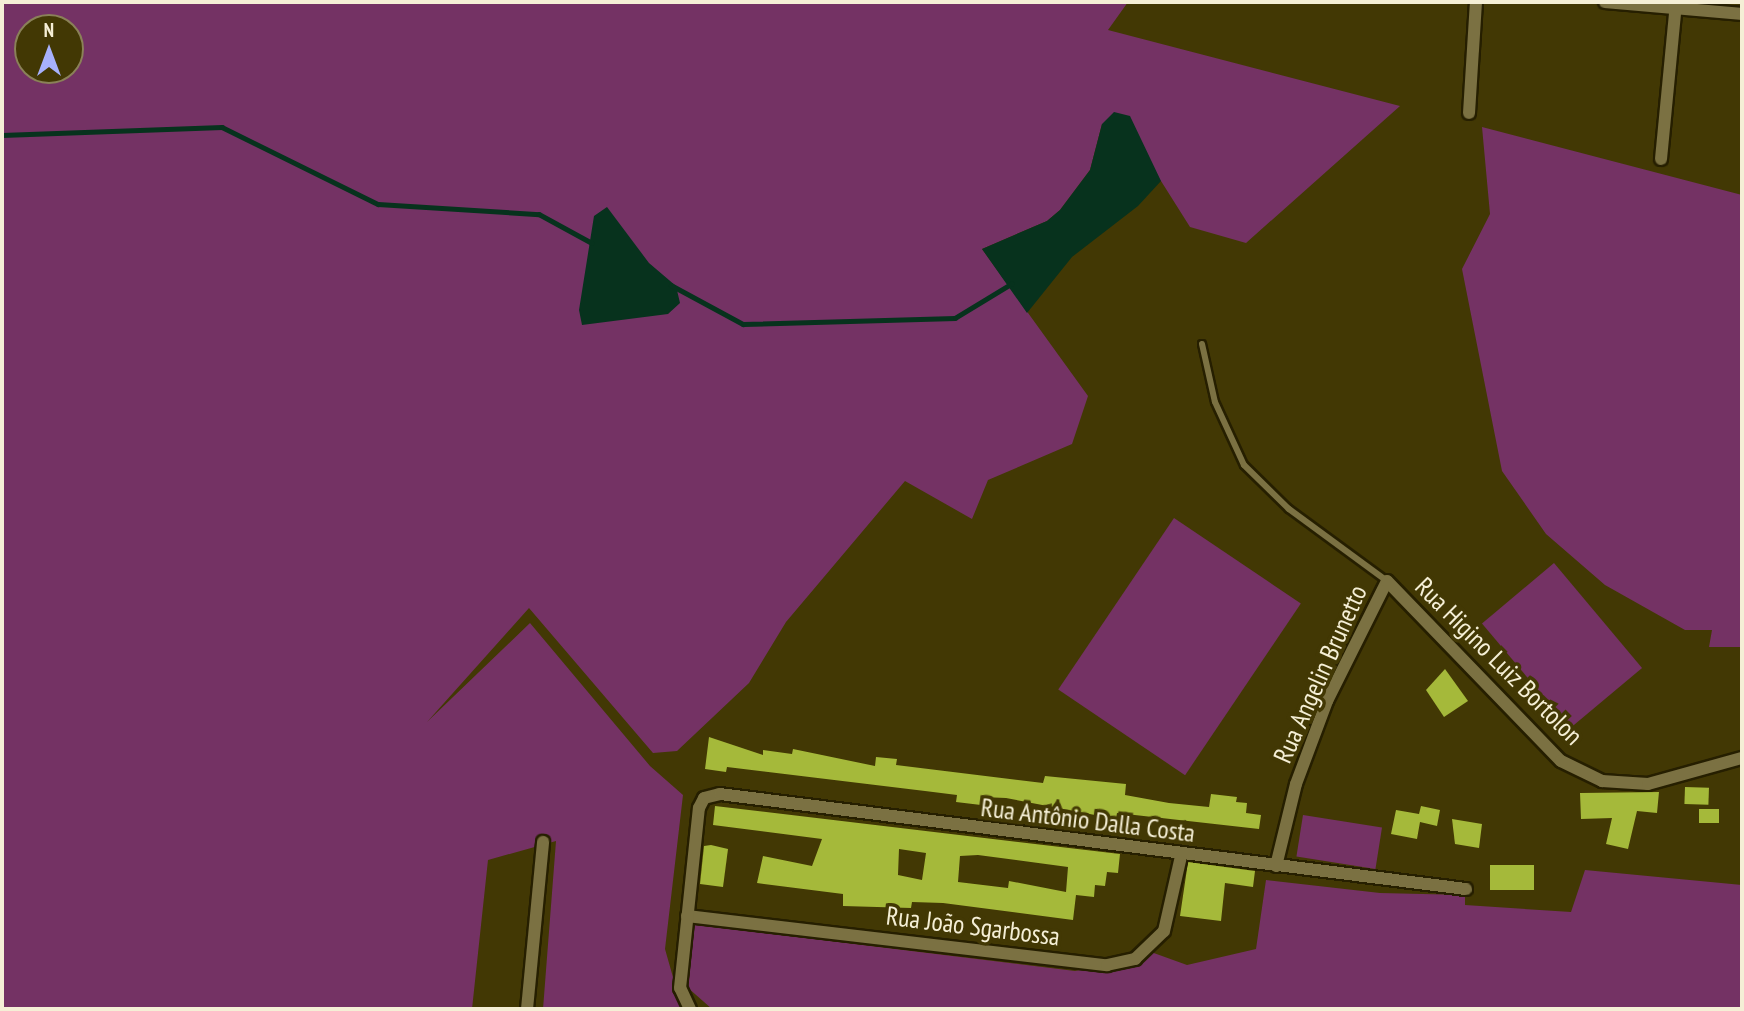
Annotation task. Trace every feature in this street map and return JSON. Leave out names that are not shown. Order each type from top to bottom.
[{"type":"street","points":[[1469,113],[1476,2]]},
{"type":"street","points":[[1605,2],[1676,5],[1742,14]]},
{"type":"street","points":[[1661,159],[1676,5]]},
{"type":"street","name":"Rua Higino Luiz Bortolon","points":[[1387,581],[1561,761],[1602,781],[1648,784],[1692,776],[1742,758]]},
{"type":"street","name":"Rua Angelin Brunetto","points":[[1276,866],[1296,784],[1327,701],[1387,581]]},
{"type":"street","name":"Rua Antônio Dalla Costa","points":[[687,916],[704,798],[720,794],[1181,856],[1466,889]]},
{"type":"street","points":[[527,1009],[543,842]]},
{"type":"street","name":"Rua João Sgarbossa","points":[[687,916],[1107,965],[1135,959],[1164,931],[1181,856]]},
{"type":"street","points":[[687,916],[680,988],[690,1009]]},
{"type":"lane","points":[[1202,344],[1214,402],[1244,465],[1289,509],[1387,581]]},
{"type":"shaded area","points":[[2,2],[1128,2],[1108,30],[1400,106],[1246,243],[1190,227],[1161,181],[1102,124],[1090,170],[1060,210],[1047,221],[982,249],[1088,396],[1072,444],[988,480],[972,519],[905,481],[786,622],[749,683],[677,751],[653,753],[529,608],[427,722],[530,623],[650,766],[683,795],[665,949],[682,1009],[543,1009],[556,841],[488,860],[472,1009],[2,1009]]},
{"type":"shaded area","points":[[1114,112],[1130,116],[1161,181],[1138,206],[1072,257],[1027,313],[982,249],[1047,221],[1060,210],[1090,170],[1102,124]]},
{"type":"shaded area","points":[[1482,127],[1742,195],[1742,647],[1709,647],[1712,630],[1685,630],[1605,585],[1546,534],[1502,471],[1462,269],[1490,214]]},
{"type":"shaded area","points":[[607,207],[649,263],[676,286],[680,303],[668,314],[582,325],[579,310],[594,216]]},
{"type":"shaded area","points":[[1174,518],[1301,604],[1185,775],[1058,690]]},
{"type":"shaded area","points":[[1554,563],[1642,668],[1570,728],[1482,623]]},
{"type":"shaded area","points":[[1303,815],[1382,828],[1375,869],[1296,856]]},
{"type":"shaded area","points":[[1585,870],[1742,885],[1742,1009],[712,1009],[687,987],[678,946],[683,923],[1075,971],[1130,962],[1151,952],[1187,965],[1256,949],[1266,880],[1380,893],[1465,895],[1465,905],[1571,912]]},
{"type":"building","points":[[1445,669],[1468,701],[1444,717],[1426,690]]},
{"type":"building","points":[[709,737],[763,755],[763,750],[792,754],[793,749],[875,766],[876,757],[897,759],[896,765],[1043,783],[1045,776],[1126,784],[1125,795],[1169,803],[1209,807],[1211,794],[1237,797],[1236,802],[1247,803],[1246,813],[1261,815],[1259,829],[1117,813],[1116,819],[1006,798],[982,797],[981,805],[956,802],[957,795],[727,767],[726,772],[705,769]]},
{"type":"building","points":[[1685,787],[1709,788],[1708,805],[1684,804]]},
{"type":"building","points":[[1659,792],[1657,813],[1637,811],[1628,849],[1606,844],[1612,818],[1581,819],[1580,793]]},
{"type":"building","points":[[715,806],[1120,854],[1118,873],[1107,872],[1105,886],[1095,885],[1094,897],[1076,895],[1073,920],[943,903],[912,902],[911,908],[843,906],[843,894],[757,883],[763,856],[812,866],[822,839],[713,825]],"holes":[[[899,849],[926,853],[922,880],[898,875]],[[978,855],[1068,867],[1066,892],[1009,881],[1008,888],[958,882],[960,856]]]},
{"type":"building","points":[[1421,806],[1440,810],[1437,826],[1420,822],[1417,839],[1391,834],[1396,810],[1419,814]]},
{"type":"building","points":[[1699,809],[1719,809],[1719,823],[1699,823]]},
{"type":"building","points":[[1452,819],[1482,824],[1479,848],[1455,844]]},
{"type":"building","points":[[704,846],[728,849],[723,887],[700,884]]},
{"type":"building","points":[[1188,862],[1255,871],[1253,887],[1225,883],[1221,921],[1180,916]]},
{"type":"building","points":[[1490,865],[1534,865],[1534,890],[1490,890]]},
{"type":"waterway","points":[[2,135],[222,127],[378,204],[539,214],[592,243]]},
{"type":"waterway","points":[[671,285],[743,324],[955,318],[1011,284]]}]
